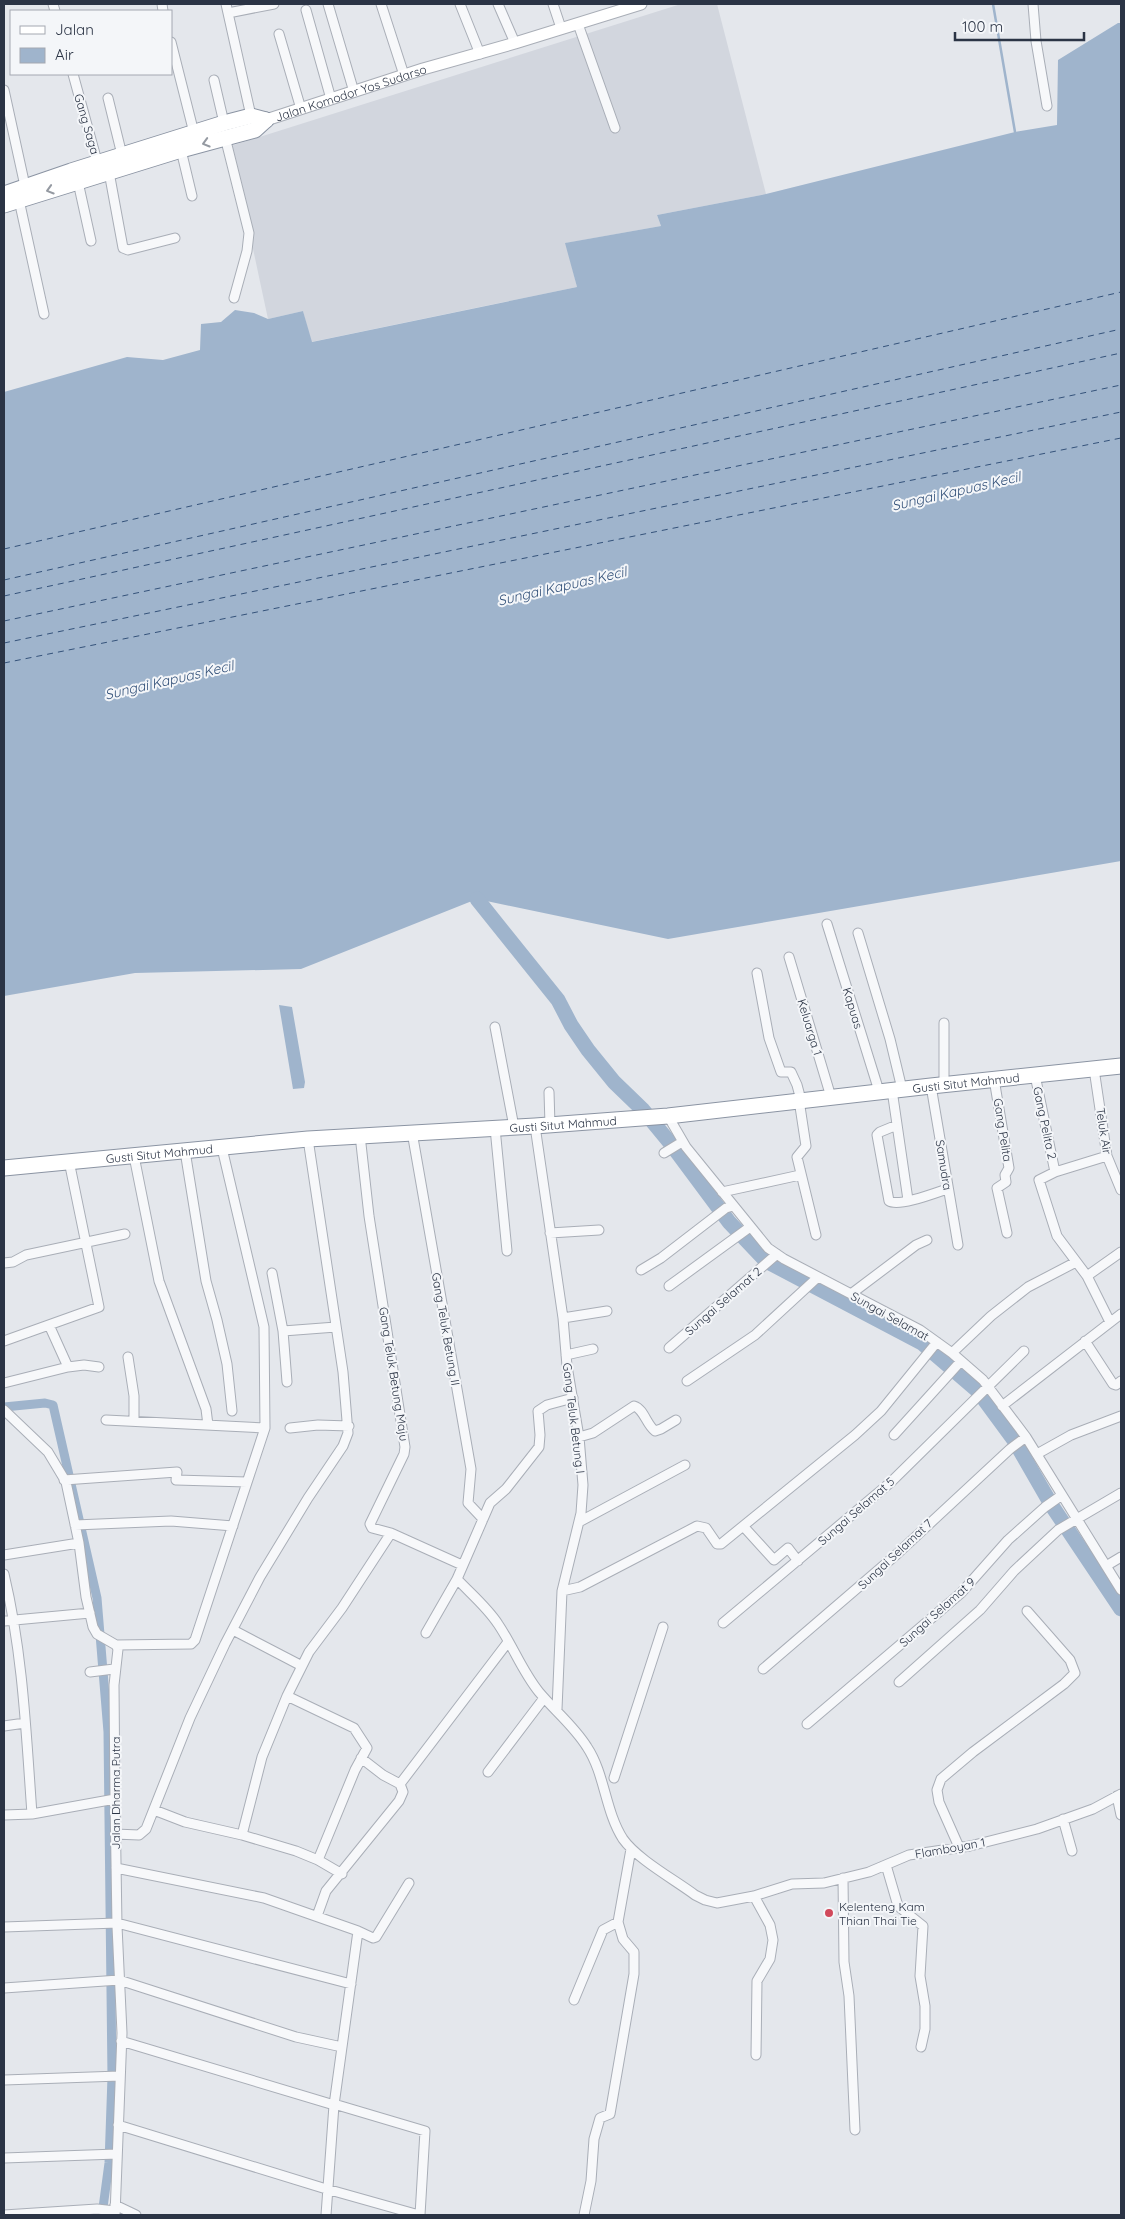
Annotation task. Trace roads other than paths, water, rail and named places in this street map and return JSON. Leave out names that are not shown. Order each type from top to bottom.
[{"type":"highway","name":"Jalan Komodor Yos Sudarso","points":[[4,194],[22,193],[102,170],[121,150],[194,133],[225,130],[259,118]]},
{"type":"highway","points":[[4,205],[22,193],[78,182],[102,170],[180,150],[225,130]]},
{"type":"highway","name":"Gusti Situt Mahmud","points":[[4,1168],[222,1148],[308,1138],[542,1126],[665,1116],[1121,1066]]},
{"type":"street","points":[[226,4],[259,118]]},
{"type":"street","points":[[228,13],[274,4]]},
{"type":"street","points":[[328,4],[354,92]]},
{"type":"street","points":[[381,4],[404,76]]},
{"type":"street","points":[[460,4],[480,54]]},
{"type":"street","points":[[498,4],[515,44]]},
{"type":"street","points":[[553,4],[561,28]]},
{"type":"street","name":"Jalan Komodor Yos Sudarso","points":[[259,118],[301,108],[641,4]]},
{"type":"street","points":[[1033,4],[1036,41],[1047,106]]},
{"type":"street","points":[[306,10],[331,99]]},
{"type":"street","points":[[578,24],[615,128]]},
{"type":"street","points":[[279,34],[301,108]]},
{"type":"street","points":[[172,46],[194,133]]},
{"type":"street","name":"Gang Saga","points":[[73,75],[123,248],[128,250],[175,238]]},
{"type":"street","points":[[214,80],[248,233],[248,251],[234,298]]},
{"type":"street","points":[[4,90],[44,314]]},
{"type":"street","points":[[108,98],[121,150]]},
{"type":"street","points":[[180,150],[192,196]]},
{"type":"street","points":[[78,182],[91,241]]},
{"type":"street","name":"Kapuas","points":[[827,924],[891,1090]]},
{"type":"street","points":[[858,933],[885,1022],[891,1090],[908,1200]]},
{"type":"street","name":"Keluarga 1","points":[[790,957],[831,1097]]},
{"type":"street","points":[[757,974],[769,1038],[781,1072],[791,1072],[797,1085],[806,1146],[798,1155],[800,1175],[816,1235]]},
{"type":"street","name":"Samudra","points":[[944,1023],[937,1085],[948,1190],[958,1245]]},
{"type":"street","points":[[495,1027],[514,1127]]},
{"type":"street","name":"Teluk Air","points":[[1094,1069],[1107,1156],[1121,1190]]},
{"type":"street","name":"Gang Pelita 2","points":[[1035,1075],[1055,1172]]},
{"type":"street","name":"Gang Pelita","points":[[994,1079],[1009,1168],[1006,1182],[997,1188],[1007,1233]]},
{"type":"street","name":"Gang Teluk Betung I","points":[[549,1092],[542,1126],[550,1233],[579,1437],[583,1485],[579,1522],[562,1591],[556,1709]]},
{"type":"street","name":"Sungai Selamat","points":[[665,1116],[672,1147],[722,1192],[730,1207],[747,1228],[762,1242],[771,1259],[851,1294],[905,1322],[935,1345],[952,1353],[956,1366],[985,1389],[1002,1406],[1023,1439],[1037,1454],[1058,1498],[1121,1590]]},
{"type":"street","points":[[897,1125],[877,1135],[889,1202],[908,1200],[948,1190]]},
{"type":"street","points":[[494,1128],[507,1251]]},
{"type":"street","name":"Gang Teluk Betung II","points":[[412,1132],[471,1469],[468,1503],[483,1519]]},
{"type":"street","name":"Gang Teluk Betung Maju","points":[[360,1135],[369,1216],[405,1447],[404,1454],[370,1524],[372,1528],[391,1533]]},
{"type":"street","points":[[115,1834],[142,1835],[146,1829],[190,1718],[260,1577],[346,1439],[349,1426],[308,1138]]},
{"type":"street","points":[[6,1415],[48,1452],[70,1479],[75,1525],[94,1631],[116,1645],[193,1642],[265,1428],[264,1326],[222,1148]]},
{"type":"street","points":[[185,1151],[206,1281],[225,1356],[232,1411]]},
{"type":"street","points":[[134,1156],[158,1281],[206,1409],[208,1425]]},
{"type":"street","points":[[1107,1156],[1055,1172],[1040,1178],[1040,1182],[1057,1236],[1087,1276],[1110,1322]]},
{"type":"street","points":[[4,1340],[99,1307],[69,1161]]},
{"type":"street","points":[[722,1192],[800,1175]]},
{"type":"street","points":[[641,1270],[662,1258],[730,1207]]},
{"type":"street","points":[[669,1286],[747,1228]]},
{"type":"street","points":[[550,1233],[599,1230]]},
{"type":"street","points":[[4,1264],[13,1262],[26,1255],[84,1241],[125,1234]]},
{"type":"street","points":[[851,1294],[916,1245],[927,1240]]},
{"type":"street","points":[[1087,1276],[1121,1252]]},
{"type":"street","name":"Sungai Selamat 2","points":[[669,1348],[771,1259]]},
{"type":"street","points":[[952,1353],[991,1316],[1028,1287],[1076,1262]]},
{"type":"street","points":[[272,1273],[283,1332],[287,1382]]},
{"type":"street","points":[[687,1381],[755,1335],[816,1278]]},
{"type":"street","points":[[563,1318],[607,1311]]},
{"type":"street","points":[[1002,1406],[1121,1314]]},
{"type":"street","points":[[50,1325],[68,1367]]},
{"type":"street","points":[[283,1332],[336,1327]]},
{"type":"street","points":[[1085,1341],[1113,1384],[1116,1385],[1121,1381]]},
{"type":"street","points":[[562,1591],[580,1587],[697,1526],[706,1528],[719,1545],[744,1527],[855,1435],[881,1411],[935,1345]]},
{"type":"street","points":[[566,1355],[593,1349]]},
{"type":"street","name":"Sungai Selamat 5","points":[[723,1623],[891,1482],[1024,1351]]},
{"type":"street","points":[[128,1357],[134,1396],[134,1420]]},
{"type":"street","points":[[4,1383],[68,1367],[84,1365],[99,1367]]},
{"type":"street","points":[[894,1435],[956,1366]]},
{"type":"street","points":[[426,1633],[457,1579],[490,1503],[506,1489],[539,1447],[538,1411],[547,1405],[573,1398]]},
{"type":"street","points":[[579,1437],[593,1433],[634,1406],[641,1410],[650,1426],[655,1430],[661,1429],[676,1420]]},
{"type":"street","points":[[1037,1454],[1071,1435],[1121,1416]]},
{"type":"street","points":[[106,1420],[265,1428]]},
{"type":"street","points":[[290,1428],[349,1426]]},
{"type":"street","name":"Sungai Selamat 7","points":[[763,1669],[897,1554],[1023,1439]]},
{"type":"street","points":[[579,1522],[685,1466]]},
{"type":"street","points":[[70,1479],[177,1472],[176,1480],[248,1482]]},
{"type":"street","points":[[899,1682],[980,1610],[1025,1560],[1058,1530],[1121,1492]]},
{"type":"street","name":"Sungai Selamat 9","points":[[807,1724],[961,1593],[1008,1540],[1058,1498]]},
{"type":"street","points":[[75,1525],[171,1521],[233,1526]]},
{"type":"street","points":[[744,1527],[774,1560],[788,1548],[798,1561]]},
{"type":"street","points":[[242,1835],[262,1757],[287,1696],[309,1652],[342,1608],[391,1533],[462,1565]]},
{"type":"street","points":[[4,1555],[79,1543]]},
{"type":"street","points":[[1106,1566],[1121,1557]]},
{"type":"street","points":[[4,1574],[14,1619],[32,1814]]},
{"type":"street","points":[[457,1579],[498,1623],[523,1670],[544,1698],[556,1709],[588,1747],[601,1777],[622,1837],[631,1849],[618,1922],[623,1939],[634,1952],[635,1957],[610,2114],[600,2118],[594,2139],[591,2181],[584,2215]]},
{"type":"street","points":[[959,1848],[939,1802],[938,1784],[958,1764],[1068,1681],[1074,1673],[1070,1660],[1027,1611]]},
{"type":"street","points":[[4,1621],[90,1613]]},
{"type":"street","points":[[601,1777],[617,1779],[663,1628]]},
{"type":"street","points":[[233,1630],[302,1666]]},
{"type":"street","points":[[400,1784],[508,1642]]},
{"type":"street","name":"Jalan Dharma Putra","points":[[114,2210],[112,2154],[118,2126],[114,2076],[122,2041],[112,1923],[116,1868],[115,1834],[110,1800],[108,1669],[118,1652],[116,1645]]},
{"type":"street","points":[[90,1672],[108,1669]]},
{"type":"street","points":[[287,1696],[354,1728],[367,1748],[332,1822],[318,1860]]},
{"type":"street","points":[[488,1772],[544,1698]]},
{"type":"street","points":[[4,1726],[25,1723]]},
{"type":"street","points":[[317,1916],[323,1897],[399,1802],[403,1792],[400,1784],[383,1775],[361,1758]]},
{"type":"street","points":[[1119,1795],[1121,1815]]},
{"type":"street","name":"Flamboyan 1","points":[[631,1849],[695,1895],[717,1903],[754,1896],[792,1884],[824,1883],[886,1865],[909,1855],[959,1848],[1020,1833],[1093,1808],[1119,1795]]},
{"type":"street","points":[[4,1815],[32,1814],[110,1800]]},
{"type":"street","points":[[154,1810],[185,1822],[242,1835],[296,1851],[318,1860],[342,1874]]},
{"type":"street","points":[[1063,1819],[1072,1851]]},
{"type":"street","points":[[886,1865],[898,1906],[923,1926],[920,1976],[925,2006],[925,2029],[922,2047]]},
{"type":"street","points":[[116,1868],[264,1898],[373,1938],[376,1937],[410,1883]]},
{"type":"street","points":[[843,1878],[844,1962],[849,1996],[855,2130]]},
{"type":"street","points":[[754,1896],[770,1925],[772,1940],[770,1959],[758,1981],[756,2055]]},
{"type":"street","points":[[574,2000],[603,1930],[618,1922]]},
{"type":"street","points":[[4,1927],[112,1923],[351,1984]]},
{"type":"street","points":[[326,2215],[334,2104],[358,1931]]},
{"type":"street","points":[[4,1988],[116,1980],[296,2037],[342,2047]]},
{"type":"street","points":[[118,2126],[419,2215],[425,2131],[122,2041]]},
{"type":"street","points":[[4,2080],[114,2076]]},
{"type":"street","points":[[4,2158],[112,2154]]},
{"type":"street","points":[[4,2215],[97,2209],[114,2210],[136,2215]]},
{"type":"water","name":"Sungai Kapuas Kecil","points":[[1118,23],[1121,23],[1121,861],[668,939],[477,899],[301,969],[135,973],[4,996],[4,392],[127,357],[163,360],[200,350],[201,324],[221,322],[235,310],[254,313],[268,319],[303,311],[312,342],[577,287],[565,243],[661,226],[657,215],[766,194],[1015,132],[1057,125],[1058,60]]},
{"type":"water","points":[[279,1005],[292,1007],[305,1082],[304,1088],[293,1089]]},
{"type":"waterway","points":[[993,4],[1015,132]]},
{"type":"waterway","points":[[477,899],[558,1000],[571,1025],[588,1050],[614,1082],[643,1110],[671,1144],[729,1222],[766,1261],[922,1343],[978,1391],[1014,1440],[1052,1506],[1121,1609]]},
{"type":"waterway","points":[[4,1407],[45,1403],[53,1405],[97,1598],[108,1732],[112,2077],[109,2163],[102,2215]]},
{"type":"place","name":"Kelenteng Kam Thian Thai Tie","points":[[829,1913]]}]
